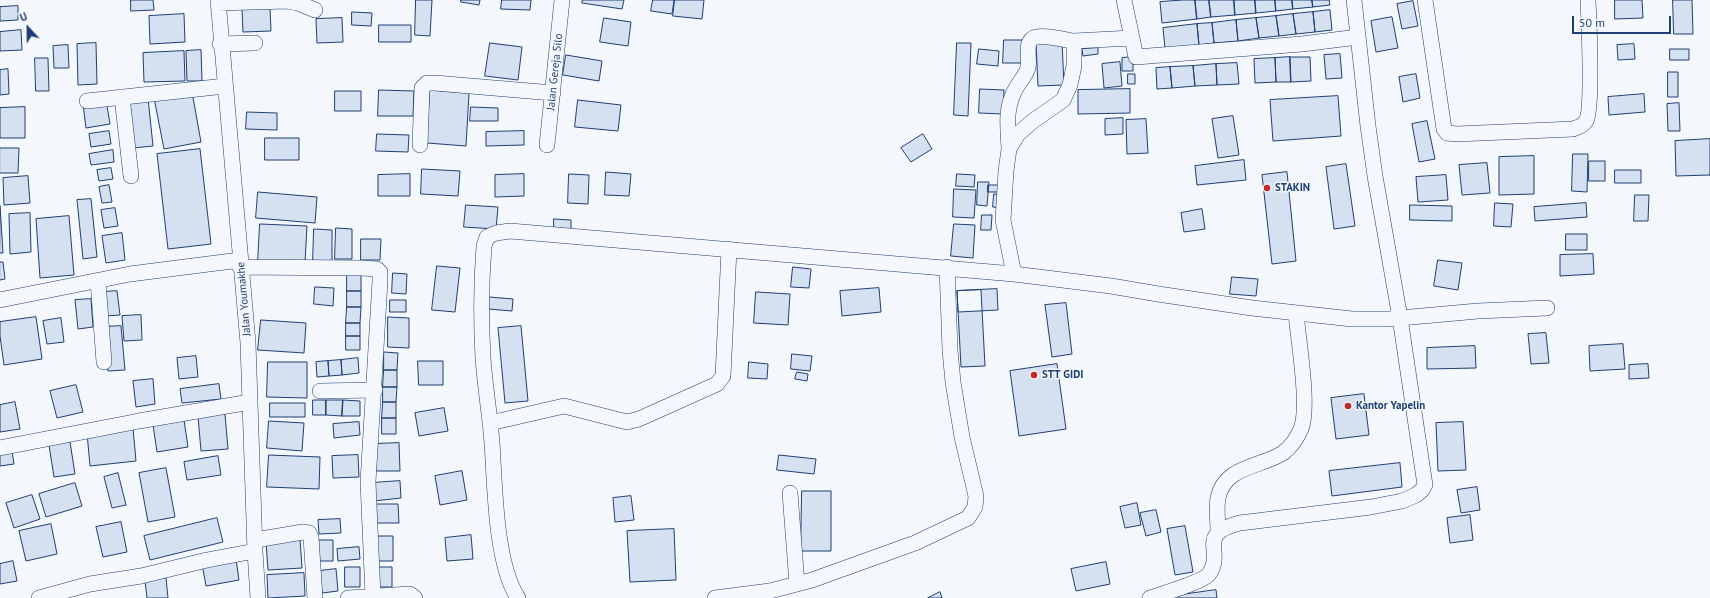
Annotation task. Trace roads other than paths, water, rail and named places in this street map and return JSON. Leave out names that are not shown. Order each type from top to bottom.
[{"type":"street","name":"Jalan Gereja Silo","points":[[547,145],[562,0]]},
{"type":"street","points":[[1124,0],[1136,57],[1302,44],[1358,37]]},
{"type":"street","points":[[1150,598],[1188,585],[1209,575],[1213,566],[1214,539],[1218,532],[1227,526],[1240,523],[1371,507],[1402,501],[1416,495],[1425,485],[1400,318],[1375,176],[1354,0]]},
{"type":"street","points":[[1425,0],[1444,129],[1447,133],[1457,134],[1573,129],[1581,126],[1587,121],[1589,102],[1590,42],[1588,0]]},
{"type":"street","points":[[218,2],[287,1],[298,3],[316,10]]},
{"type":"street","name":"Jalan Youmakhe","points":[[218,2],[220,44],[248,343],[258,598]]},
{"type":"street","points":[[1014,274],[1003,220],[1009,149],[1007,118],[1008,108],[1015,90],[1028,68],[1028,44],[1032,39],[1039,36],[1074,41],[1132,38]]},
{"type":"street","points":[[1009,149],[1018,134],[1033,121],[1063,100],[1070,85],[1074,66],[1074,41]]},
{"type":"street","points":[[220,44],[255,43]]},
{"type":"street","points":[[420,145],[422,88],[427,83],[553,93]]},
{"type":"street","points":[[87,101],[225,86]]},
{"type":"street","points":[[122,97],[131,176]]},
{"type":"street","points":[[518,598],[512,589],[505,570],[498,525],[483,360],[482,310],[484,246],[487,237],[496,233],[510,231],[1014,274],[1104,285],[1296,313],[1352,319],[1400,318],[1478,311],[1547,308]]},
{"type":"street","points":[[490,424],[564,406],[627,422],[639,419],[717,384],[723,376],[729,249]]},
{"type":"street","points":[[0,300],[162,269],[240,263],[377,269],[380,272],[380,281],[375,390],[360,597],[410,594],[415,598]]},
{"type":"street","points":[[715,598],[770,591],[812,580],[915,543],[968,518],[975,507],[976,496],[962,437],[953,382],[940,267]]},
{"type":"street","points":[[98,281],[104,362]]},
{"type":"street","points":[[1218,532],[1218,498],[1222,487],[1230,477],[1244,469],[1283,453],[1294,442],[1302,427],[1304,406],[1296,313]]},
{"type":"street","points":[[320,391],[375,390]]},
{"type":"street","points":[[0,448],[131,422],[250,402]]},
{"type":"street","points":[[790,493],[797,584]]},
{"type":"street","points":[[39,598],[90,584],[141,576],[207,560],[304,532],[309,532],[311,537],[315,598]]},
{"type":"place","name":"STAKIN","points":[[1267,188]]},
{"type":"place","name":"STT GIDI","points":[[1034,375]]},
{"type":"place","name":"Kantor Yapelin","points":[[1348,406]]}]
